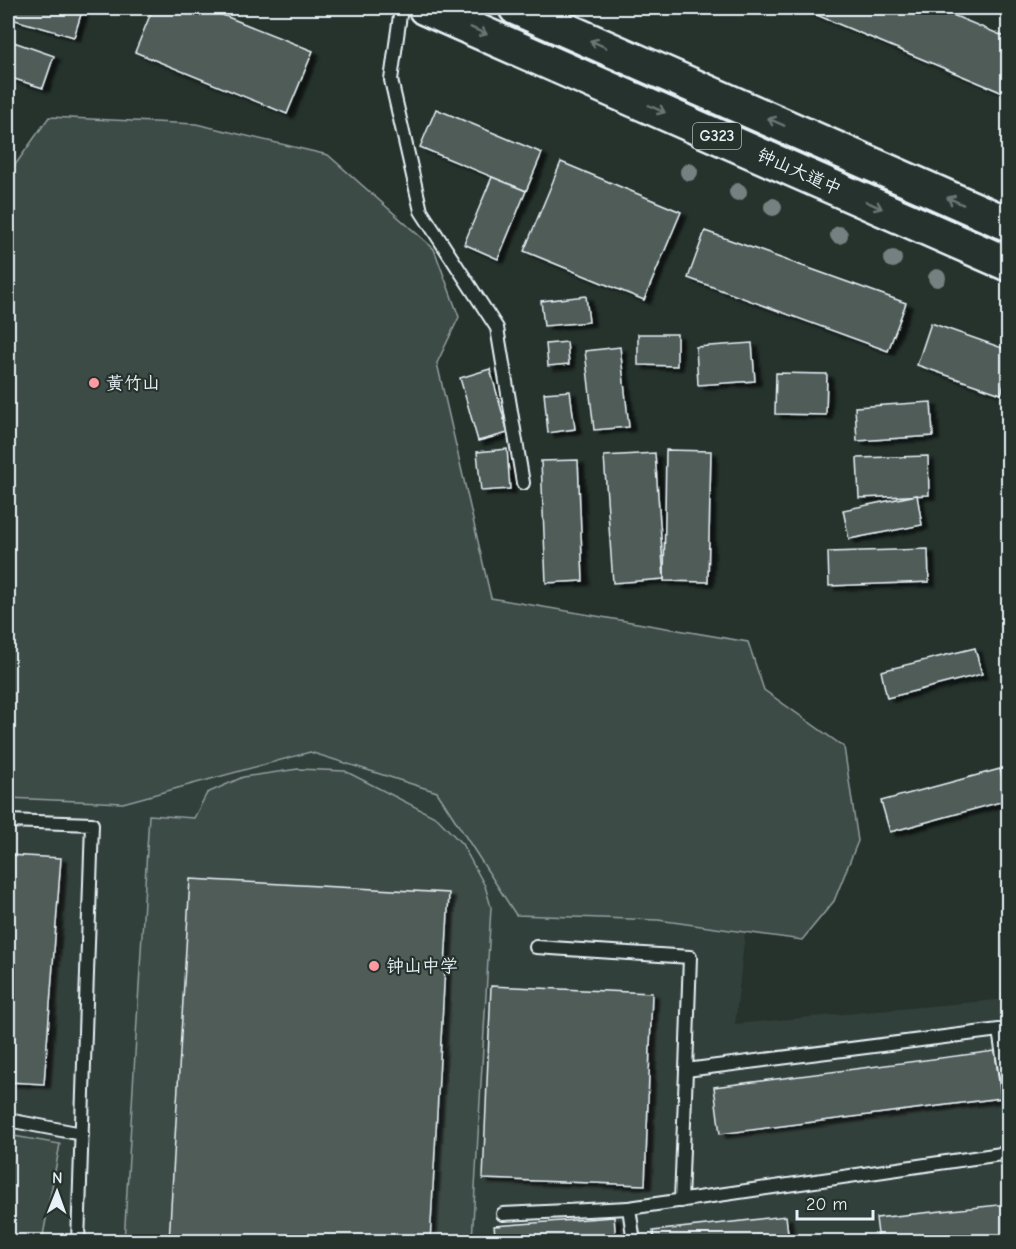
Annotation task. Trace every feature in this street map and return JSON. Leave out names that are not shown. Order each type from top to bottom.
[{"type":"highway","name":"钟山大道中","points":[[425,8],[1008,264]]},
{"type":"highway","name":"钟山大道中","points":[[516,8],[1008,224]]},
{"type":"lane","points":[[401,8],[391,80],[421,211],[497,328],[523,483]]},
{"type":"lane","points":[[8,821],[93,824],[78,1242]]},
{"type":"lane","points":[[536,947],[690,957],[681,1201]]},
{"type":"lane","points":[[686,1070],[999,1030],[1008,1089]]},
{"type":"lane","points":[[8,1120],[82,1134]]},
{"type":"lane","points":[[503,1214],[629,1208],[1008,1154]]},
{"type":"lane","points":[[629,1208],[634,1242]]},
{"type":"shaded area","points":[[49,117],[196,124],[328,155],[434,249],[459,317],[437,363],[491,598],[748,642],[764,690],[844,747],[858,841],[834,901],[802,940],[658,920],[516,915],[437,792],[310,752],[123,803],[8,798],[8,175]]},
{"type":"shaded area","name":"钟山中学","points":[[309,752],[437,792],[517,915],[658,920],[745,933],[735,1024],[1008,999],[1008,1241],[8,1242],[8,798],[123,803]]},
{"type":"shaded area","points":[[298,769],[345,771],[437,818],[462,844],[485,886],[491,907],[472,1241],[124,1242],[149,815],[194,818],[207,793],[243,777]]},
{"type":"shaded area","points":[[8,1135],[60,1144],[42,1241],[8,1241]]},
{"type":"building","points":[[8,8],[83,8],[74,37],[8,18]]},
{"type":"building","points":[[153,8],[205,8],[313,51],[287,114],[135,52]]},
{"type":"building","points":[[800,8],[936,8],[1008,38],[1008,95]]},
{"type":"building","points":[[8,40],[54,56],[43,88],[8,77]]},
{"type":"building","points":[[436,109],[542,153],[526,191],[420,147]]},
{"type":"building","points":[[561,162],[681,212],[644,300],[524,251]]},
{"type":"building","points":[[492,177],[526,191],[498,259],[464,244]]},
{"type":"building","points":[[705,231],[906,303],[888,351],[688,278]]},
{"type":"building","points":[[586,296],[589,322],[544,326],[541,301]]},
{"type":"building","points":[[931,323],[1008,350],[1008,372],[1001,394],[917,365]]},
{"type":"building","points":[[638,334],[677,334],[677,366],[638,365]]},
{"type":"building","points":[[567,342],[569,364],[548,366],[546,344]]},
{"type":"building","points":[[752,343],[755,381],[698,385],[696,347]]},
{"type":"building","points":[[620,347],[629,427],[594,430],[585,351]]},
{"type":"building","points":[[490,369],[508,433],[478,441],[460,378]]},
{"type":"building","points":[[776,373],[827,374],[826,415],[775,414]]},
{"type":"building","points":[[570,391],[575,429],[548,433],[544,393]]},
{"type":"building","points":[[931,402],[933,436],[857,441],[855,407]]},
{"type":"building","points":[[507,449],[510,489],[481,491],[477,452]]},
{"type":"building","points":[[666,450],[711,451],[708,582],[664,581]]},
{"type":"building","points":[[655,453],[664,579],[613,583],[604,456]]},
{"type":"building","points":[[928,456],[929,495],[859,498],[857,458]]},
{"type":"building","points":[[578,460],[583,581],[546,583],[541,461]]},
{"type":"building","points":[[917,495],[922,525],[849,539],[843,510]]},
{"type":"building","points":[[928,549],[929,582],[829,586],[828,552]]},
{"type":"building","points":[[975,648],[982,674],[887,698],[881,671]]},
{"type":"building","points":[[1006,667],[1008,667],[1008,704],[1005,704]]},
{"type":"building","points":[[1000,769],[1008,800],[890,832],[881,801]]},
{"type":"building","points":[[1007,813],[1008,1018],[1002,1018]]},
{"type":"building","points":[[8,855],[61,858],[44,1084],[8,1082]]},
{"type":"building","points":[[190,879],[449,893],[430,1242],[169,1242]]},
{"type":"building","points":[[491,986],[652,993],[645,1185],[483,1179]]},
{"type":"building","points":[[995,1051],[1001,1098],[720,1134],[714,1087]]},
{"type":"building","points":[[1008,1204],[1008,1242],[879,1242],[876,1218]]},
{"type":"building","points":[[786,1216],[789,1242],[654,1242],[653,1231]]},
{"type":"building","points":[[614,1217],[616,1242],[496,1242],[494,1226]]},
{"type":"place","name":"黄竹山","points":[[94,383]]},
{"type":"place","name":"钟山中学","points":[[374,966]]}]
